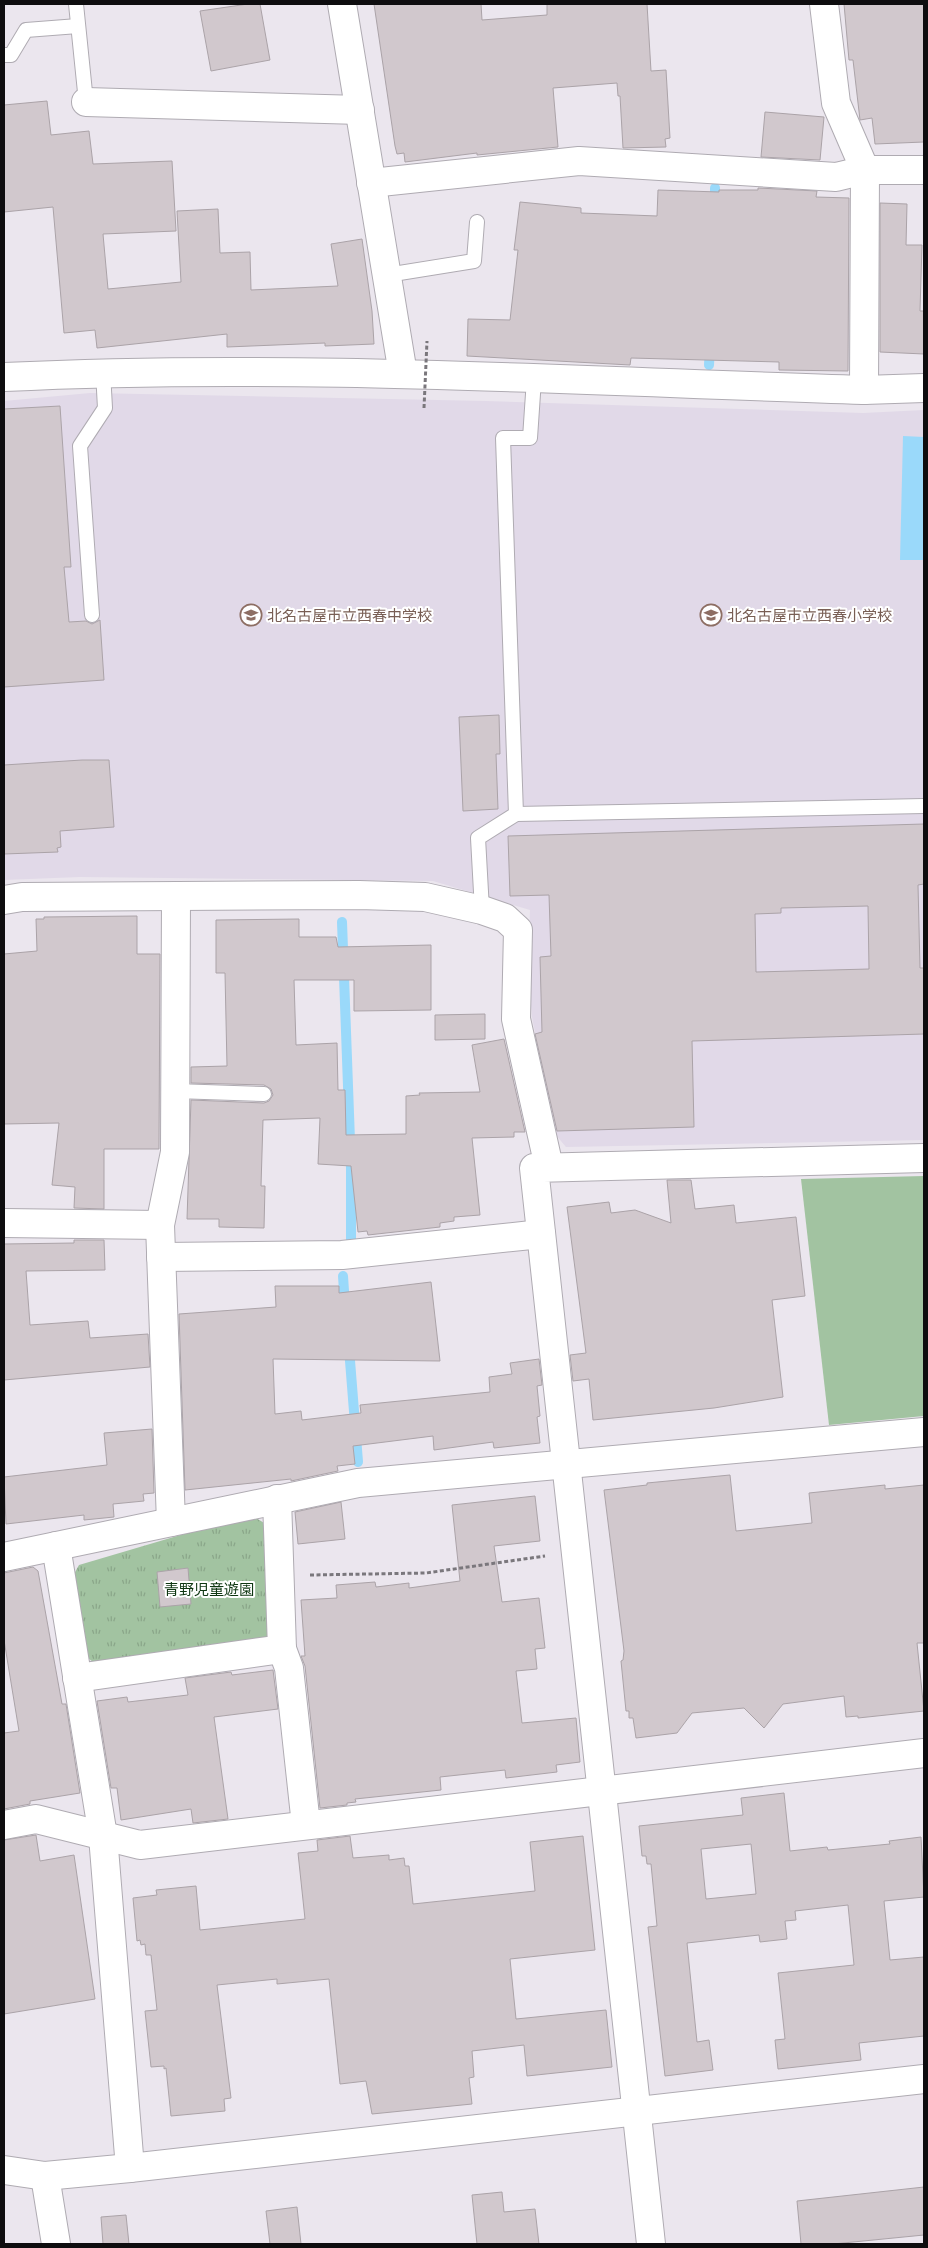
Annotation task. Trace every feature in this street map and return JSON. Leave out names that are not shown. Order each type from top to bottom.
[{"type":"street","points":[[342,4],[403,374]]},
{"type":"street","points":[[824,4],[836,103],[865,170],[864,390]]},
{"type":"street","points":[[86,102],[360,110]]},
{"type":"street","points":[[371,183],[579,161],[836,177],[865,170],[924,170]]},
{"type":"street","points":[[4,377],[102,372],[403,374],[864,390],[924,388]]},
{"type":"street","points":[[4,900],[22,897],[359,895],[424,897],[482,910],[504,918],[518,930],[516,1019],[549,1167]]},
{"type":"street","points":[[171,1522],[160,1225],[175,1152],[176,896]]},
{"type":"street","points":[[651,2244],[534,1168],[924,1158]]},
{"type":"street","points":[[4,1223],[160,1225]]},
{"type":"street","points":[[161,1257],[342,1255],[541,1234]]},
{"type":"street","points":[[4,1557],[277,1499],[358,1484],[924,1432]]},
{"type":"street","points":[[277,1499],[282,1649],[289,1668],[306,1825]]},
{"type":"street","points":[[56,1546],[103,1836],[130,2168]]},
{"type":"street","points":[[77,1678],[282,1649]]},
{"type":"street","points":[[4,1825],[36,1819],[140,1844],[924,1753]]},
{"type":"street","points":[[4,2170],[45,2176],[130,2168],[924,2079]]},
{"type":"street","points":[[45,2176],[56,2244]]},
{"type":"lane","points":[[76,4],[86,102]]},
{"type":"lane","points":[[4,55],[11,55],[26,30],[78,26]]},
{"type":"lane","points":[[387,275],[474,260],[477,222]]},
{"type":"lane","points":[[92,615],[80,446],[105,408],[102,372]]},
{"type":"lane","points":[[516,814],[503,438],[530,438],[534,379]]},
{"type":"lane","points":[[482,910],[478,838],[516,814],[924,806]]},
{"type":"lane","points":[[175,1092],[264,1094]]},
{"type":"path","points":[[424,408],[426,341]]},
{"type":"path","points":[[280,1575],[426,1574],[576,1552]]},
{"type":"shaded area","points":[[90,393],[486,401],[863,413],[924,410],[924,1140],[566,1147],[555,1134],[532,1017],[528,965],[530,910],[433,881],[80,877],[4,880],[4,401]]},
{"type":"green space","points":[[924,1176],[924,1416],[829,1425],[801,1179]]},
{"type":"green space","name":"青野児童遊園","points":[[256,1518],[269,1526],[272,1632],[263,1644],[98,1666],[88,1658],[74,1574],[79,1565],[194,1531]]},
{"type":"water","points":[[903,436],[924,437],[924,560],[900,560]]},
{"type":"building","points":[[260,4],[270,60],[211,71],[200,11]]},
{"type":"building","points":[[374,4],[481,4],[482,20],[547,15],[547,4],[647,4],[651,71],[666,70],[670,138],[665,139],[666,147],[623,148],[620,96],[618,96],[617,83],[553,88],[558,147],[477,155],[477,153],[405,162],[404,153],[397,154],[395,146]]},
{"type":"building","points":[[844,4],[924,4],[924,142],[875,144],[872,118],[860,120],[853,60],[849,60]]},
{"type":"building","points":[[47,101],[51,135],[89,131],[93,164],[172,161],[176,231],[103,234],[108,289],[181,282],[177,211],[218,209],[220,253],[250,252],[251,290],[338,286],[331,244],[362,239],[372,311],[374,344],[325,346],[325,343],[227,347],[227,334],[97,348],[95,330],[64,333],[53,207],[4,212],[4,105]]},
{"type":"building","points":[[765,112],[824,117],[820,160],[761,157]]},
{"type":"building","points":[[758,188],[817,191],[816,197],[849,198],[848,371],[779,370],[779,362],[631,358],[630,365],[467,356],[468,319],[510,320],[518,250],[514,250],[520,202],[581,208],[581,213],[657,216],[658,190],[719,192],[719,190],[758,190]]},
{"type":"building","points":[[880,203],[907,204],[906,245],[922,245],[920,311],[924,311],[924,354],[880,352]]},
{"type":"building","points":[[60,406],[71,567],[64,567],[69,622],[86,621],[92,624],[100,620],[104,680],[4,687],[4,409]]},
{"type":"building","points":[[499,715],[500,754],[496,754],[498,809],[463,811],[459,717]]},
{"type":"building","points":[[109,760],[114,827],[60,831],[61,847],[57,848],[58,852],[4,854],[4,765]]},
{"type":"building","points":[[924,824],[924,884],[918,885],[920,968],[924,968],[924,1034],[692,1041],[694,1127],[557,1131],[535,1034],[542,1032],[540,957],[551,956],[549,895],[510,896],[508,836]],"holes":[[[868,906],[869,969],[756,972],[755,914],[781,913],[781,908]]]},
{"type":"building","points":[[137,916],[137,954],[160,954],[159,1149],[104,1149],[104,1209],[74,1208],[75,1187],[52,1185],[59,1123],[4,1124],[4,954],[37,951],[36,919],[44,919],[44,917]]},
{"type":"building","points":[[299,919],[299,937],[336,937],[338,947],[431,945],[431,1010],[354,1011],[354,980],[294,980],[296,1045],[337,1043],[338,1090],[345,1090],[346,1135],[406,1134],[406,1096],[420,1095],[419,1093],[480,1092],[472,1045],[504,1039],[525,1132],[514,1132],[514,1137],[472,1138],[480,1215],[454,1217],[454,1221],[440,1223],[440,1227],[368,1235],[367,1231],[358,1232],[351,1166],[318,1164],[320,1118],[263,1120],[261,1186],[265,1186],[264,1228],[219,1227],[219,1219],[187,1219],[191,1100],[264,1103],[269,1101],[273,1095],[271,1089],[264,1085],[191,1083],[191,1067],[227,1066],[225,973],[216,973],[216,920]]},
{"type":"building","points":[[485,1014],[485,1039],[435,1040],[435,1015]]},
{"type":"building","points":[[667,1180],[691,1180],[695,1209],[734,1205],[736,1223],[796,1217],[805,1296],[772,1300],[783,1397],[714,1408],[593,1420],[589,1379],[573,1381],[570,1355],[586,1353],[567,1207],[609,1202],[611,1213],[635,1210],[671,1223]]},
{"type":"building","points":[[74,1240],[104,1240],[105,1270],[26,1271],[30,1325],[88,1321],[90,1338],[148,1334],[150,1367],[4,1380],[4,1244],[74,1243]]},
{"type":"building","points":[[431,1282],[440,1361],[273,1359],[275,1414],[301,1411],[302,1420],[361,1413],[360,1405],[490,1392],[489,1377],[512,1374],[510,1363],[539,1359],[542,1385],[537,1386],[540,1416],[537,1417],[540,1443],[494,1448],[493,1442],[434,1450],[433,1436],[353,1446],[355,1464],[337,1466],[338,1471],[291,1481],[291,1479],[185,1490],[179,1314],[276,1307],[275,1286],[339,1286],[339,1293]]},
{"type":"building","points":[[152,1429],[154,1493],[143,1494],[144,1501],[113,1504],[114,1517],[84,1520],[84,1515],[6,1524],[4,1477],[107,1465],[104,1433]]},
{"type":"building","points":[[730,1475],[736,1531],[812,1523],[809,1493],[885,1485],[885,1489],[924,1485],[924,1643],[917,1643],[924,1711],[858,1718],[858,1716],[846,1717],[844,1696],[783,1704],[764,1728],[744,1708],[692,1713],[677,1733],[636,1738],[633,1718],[629,1718],[629,1711],[626,1711],[621,1661],[623,1660],[624,1651],[604,1490],[647,1485],[647,1483]]},
{"type":"building","points":[[535,1496],[540,1541],[494,1546],[502,1602],[539,1598],[545,1648],[535,1649],[537,1669],[516,1671],[522,1723],[576,1718],[580,1762],[556,1765],[557,1772],[506,1778],[505,1770],[440,1777],[441,1790],[355,1799],[356,1802],[347,1803],[347,1805],[320,1808],[305,1666],[301,1656],[305,1656],[301,1600],[337,1598],[336,1585],[375,1582],[376,1587],[409,1583],[409,1588],[460,1581],[452,1505]]},
{"type":"building","points":[[341,1502],[345,1539],[298,1544],[295,1512]]},
{"type":"building","points":[[33,1567],[38,1571],[62,1704],[66,1704],[80,1793],[30,1801],[30,1804],[4,1809],[4,1733],[19,1731],[4,1640],[4,1573]]},
{"type":"building","points":[[188,1568],[191,1604],[160,1607],[157,1572]]},
{"type":"building","points":[[273,1670],[278,1709],[214,1717],[228,1819],[193,1823],[191,1809],[121,1820],[117,1788],[111,1788],[97,1701],[127,1697],[128,1702],[188,1695],[185,1678],[231,1672],[232,1675]]},
{"type":"building","points":[[784,1793],[790,1851],[827,1847],[828,1850],[890,1844],[889,1841],[921,1837],[924,1897],[884,1901],[890,1960],[924,1957],[924,2036],[859,2043],[861,2060],[778,2069],[775,2040],[785,2039],[778,1973],[854,1965],[848,1905],[795,1911],[796,1920],[785,1921],[787,1939],[760,1942],[759,1935],[687,1943],[697,2042],[709,2040],[713,2070],[665,2076],[648,1927],[657,1926],[651,1864],[647,1864],[646,1856],[642,1856],[639,1826],[743,1815],[741,1798]],"holes":[[[751,1844],[756,1894],[706,1899],[701,1849]]]},
{"type":"building","points":[[36,1835],[40,1861],[74,1855],[95,1999],[4,2014],[4,1840]]},
{"type":"building","points":[[350,1836],[353,1858],[389,1855],[389,1860],[404,1858],[405,1866],[409,1866],[413,1904],[535,1891],[530,1842],[583,1836],[595,1950],[510,1959],[516,2019],[606,2010],[612,2067],[527,2076],[524,2045],[472,2051],[474,2077],[469,2078],[472,2104],[372,2114],[366,2081],[340,2084],[329,1979],[277,1984],[277,1979],[217,1985],[231,2098],[224,2099],[225,2111],[171,2116],[166,2068],[164,2069],[164,2066],[151,2067],[145,2011],[157,2010],[151,1955],[146,1955],[145,1944],[141,1945],[140,1940],[137,1941],[133,1898],[157,1895],[156,1890],[196,1886],[200,1930],[305,1919],[298,1853],[318,1851],[317,1840]]},
{"type":"building","points":[[924,2187],[924,2235],[833,2244],[801,2244],[797,2201]]},
{"type":"building","points":[[502,2192],[504,2212],[535,2209],[539,2244],[477,2244],[472,2195]]},
{"type":"building","points":[[297,2207],[301,2244],[270,2244],[266,2211]]},
{"type":"building","points":[[126,2215],[129,2244],[103,2244],[101,2217]]},
{"type":"waterway","points":[[715,188],[715,204]]},
{"type":"waterway","points":[[709,365],[710,346]]},
{"type":"waterway","points":[[342,922],[351,1168],[351,1240]]},
{"type":"waterway","points":[[343,1276],[345,1306]]},
{"type":"waterway","points":[[349,1348],[358,1462]]},
{"type":"place","name":"北名古屋市立西春中学校","points":[[251,615]]},
{"type":"place","name":"北名古屋市立西春小学校","points":[[711,615]]}]
